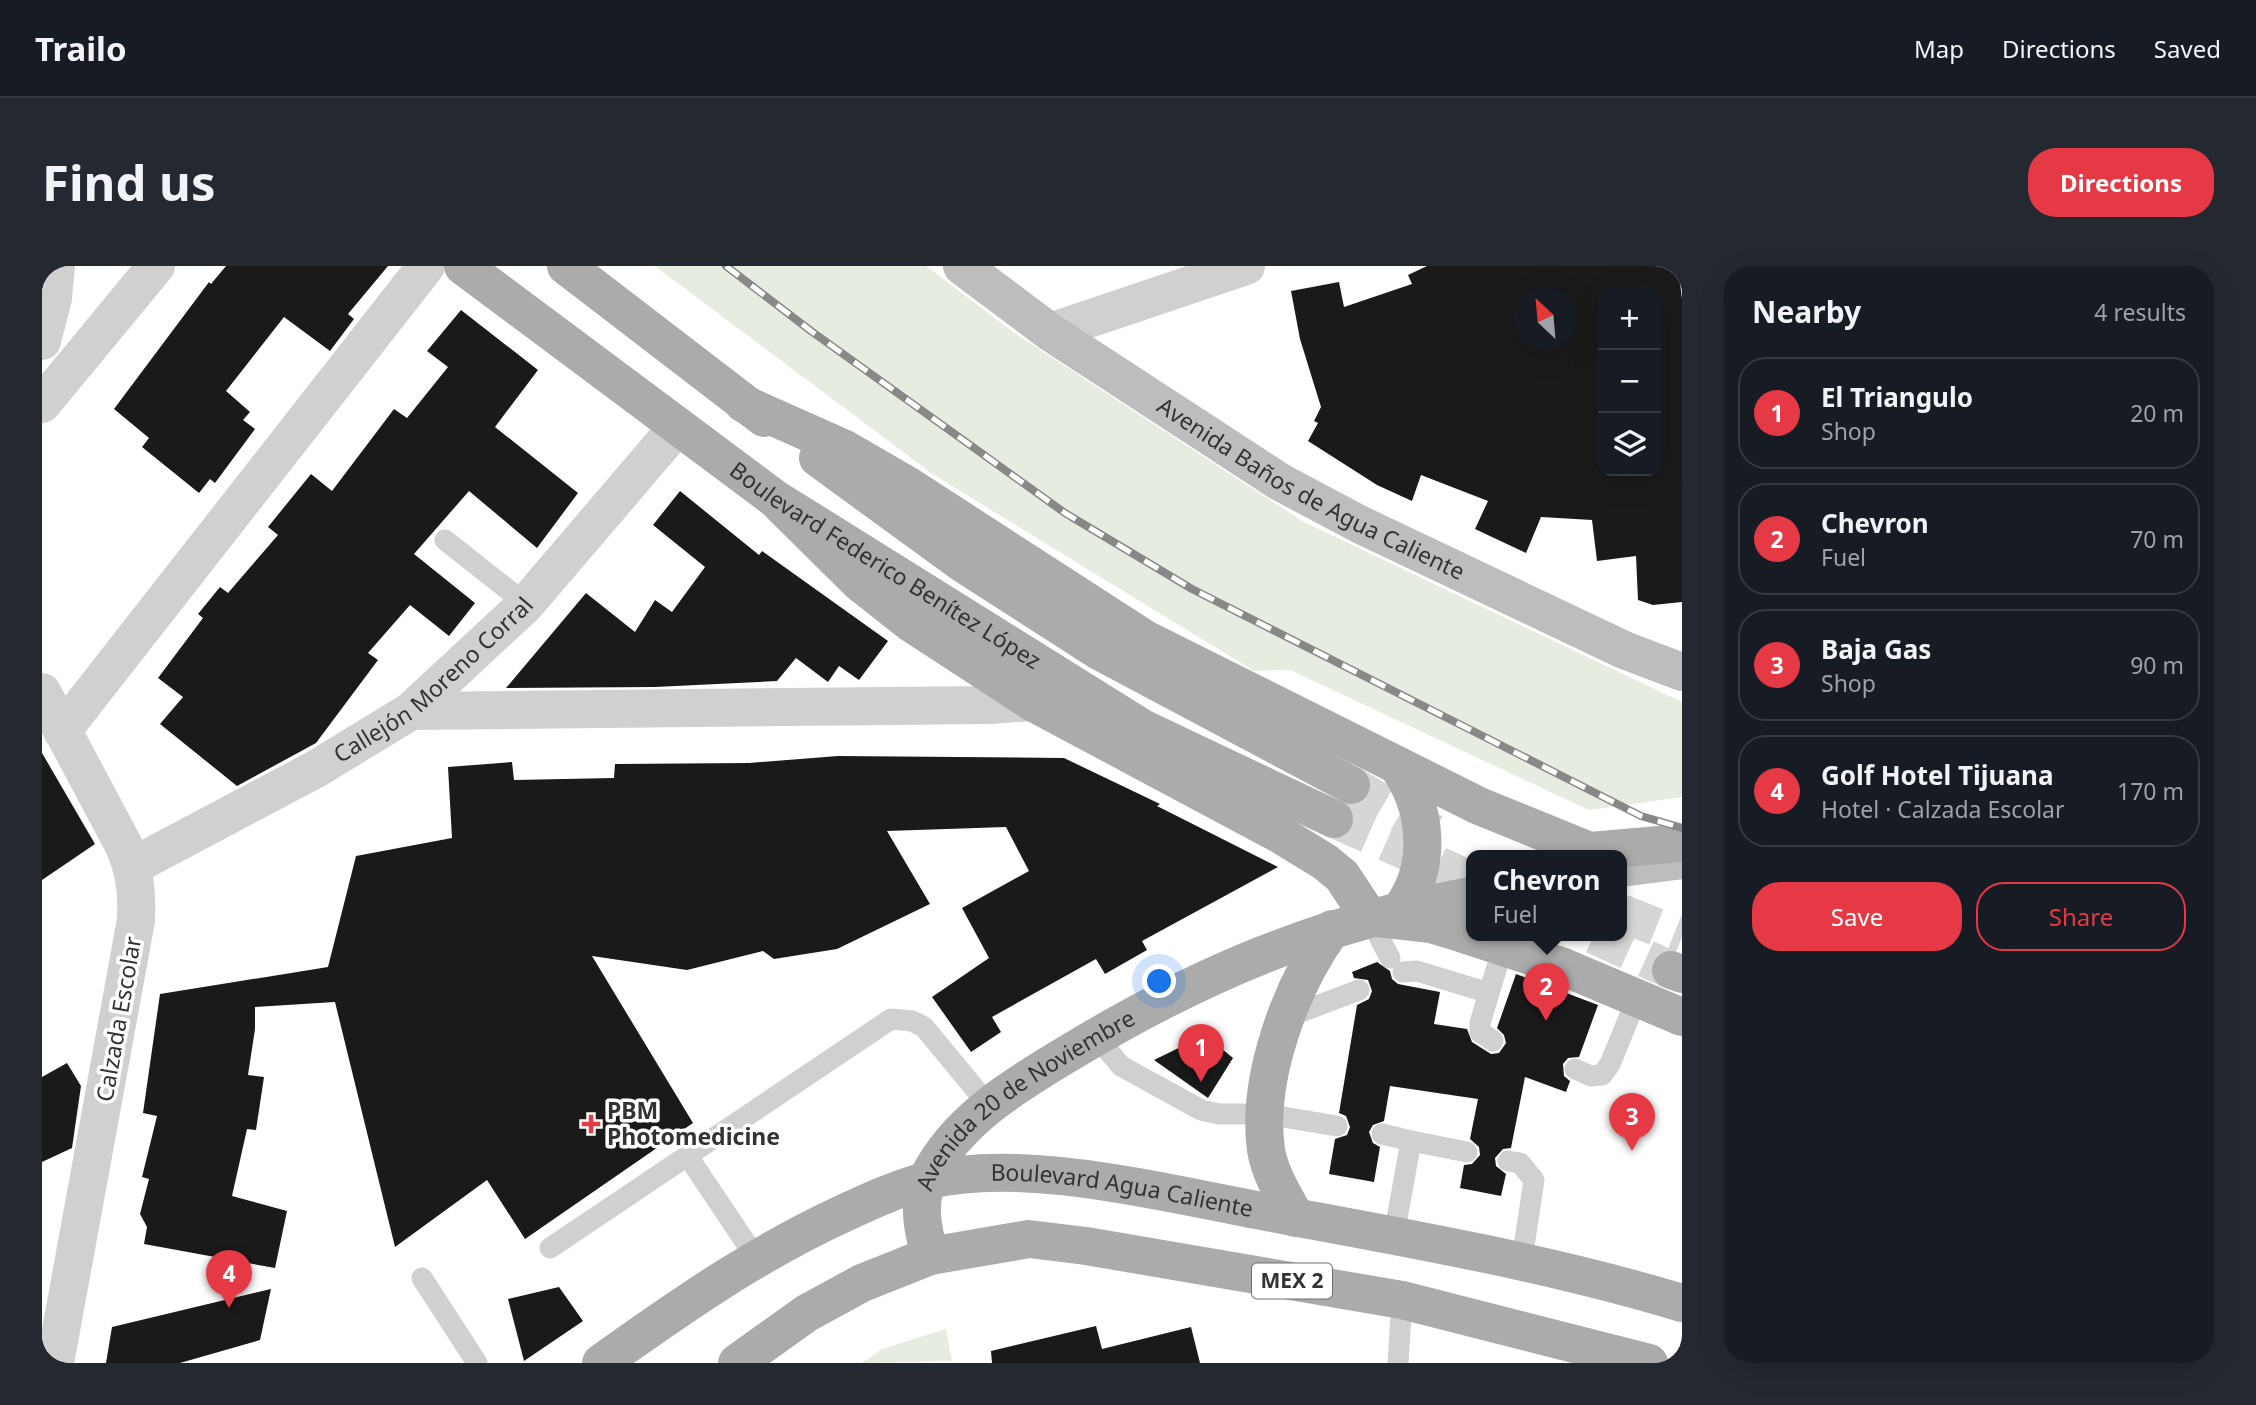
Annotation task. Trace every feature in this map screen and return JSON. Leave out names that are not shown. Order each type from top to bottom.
[{"type":"main road","name":"Boulevard Federico Benítez López","points":[[463,266],[774,498],[1144,729],[1334,819]]},
{"type":"main road","points":[[566,266],[744,404],[843,448],[907,485],[1145,639],[1479,806],[1595,850]]},
{"type":"main road","name":"Boulevard Federico Benítez López","points":[[744,404],[962,563],[1088,644],[1351,785]]},
{"type":"main road","points":[[774,498],[859,582],[911,623],[1032,702],[1282,835],[1325,862],[1385,913],[1466,935]]},
{"type":"main road","points":[[1385,913],[1419,878],[1422,840],[1415,797],[1397,765]]},
{"type":"main road","points":[[1607,850],[1682,842]]},
{"type":"main road","name":"Avenida 20 de Noviembre","points":[[930,1256],[921,1211],[927,1180],[950,1146],[1012,1088],[1148,1006],[1238,964],[1332,929],[1385,913],[1466,897]]},
{"type":"main road","points":[[1296,1218],[1271,1169],[1266,1151],[1265,1114],[1283,1018],[1318,947],[1332,929]]},
{"type":"main road","points":[[1484,941],[1503,947],[1554,951],[1637,998],[1682,1017]]},
{"type":"main road","name":"Boulevard Agua Caliente","points":[[601,1363],[708,1287],[794,1236],[882,1195],[927,1180],[987,1175],[1064,1177],[1394,1235],[1522,1260],[1682,1303]]},
{"type":"main road","name":"MEX 2","points":[[737,1363],[807,1313],[862,1283],[930,1256],[1029,1239],[1086,1246],[1402,1300],[1649,1363]]},
{"type":"street","points":[[42,341],[53,298],[56,266]]},
{"type":"street","points":[[42,404],[156,266]]},
{"type":"street","points":[[62,731],[426,266]]},
{"type":"street","name":"Avenida Baños de Agua Caliente","points":[[962,266],[1050,332],[1280,482],[1320,504],[1624,650],[1682,672]]},
{"type":"street","points":[[1050,332],[1246,266]]},
{"type":"street","name":"Callejón Moreno Corral","points":[[133,866],[316,769],[411,710],[526,604],[678,426]]},
{"type":"street","name":"Calzada Escolar","points":[[42,692],[133,866],[137,888],[135,920],[55,1363]]},
{"type":"street","points":[[411,710],[989,705],[1032,702]]},
{"type":"street","points":[[1627,867],[1682,860]]},
{"type":"lane","points":[[445,540],[526,604]]},
{"type":"lane","points":[[1566,841],[1682,824]]},
{"type":"lane","points":[[1385,913],[1396,965],[1489,993]]},
{"type":"lane","points":[[1493,1041],[1480,1032],[1503,947]]},
{"type":"lane","points":[[1283,1018],[1359,989]]},
{"type":"lane","points":[[1575,1069],[1591,1076],[1602,1075],[1610,1065],[1637,998]]},
{"type":"lane","points":[[550,1248],[891,1019],[912,1021],[924,1027],[990,1107]]},
{"type":"lane","points":[[1096,1036],[1121,1066],[1201,1110],[1219,1114],[1265,1114],[1337,1126]]},
{"type":"lane","points":[[1382,1134],[1467,1152]]},
{"type":"lane","points":[[1394,1235],[1410,1141]]},
{"type":"lane","points":[[687,1156],[756,1258]]},
{"type":"lane","points":[[1508,1161],[1520,1163],[1534,1180],[1522,1260]]},
{"type":"lane","points":[[422,1278],[477,1363]]},
{"type":"lane","points":[[1398,1363],[1402,1300]]},
{"type":"shaded area","points":[[655,266],[926,266],[1013,332],[1302,521],[1682,702],[1682,797],[1589,810],[1290,670],[1254,671],[934,475]]},
{"type":"shaded area","points":[[946,1329],[952,1361],[862,1363],[882,1349]]},
{"type":"building","points":[[226,266],[388,266],[348,314],[354,319],[330,351],[284,317],[226,391],[250,412],[243,420],[255,429],[215,483],[210,479],[199,493],[142,447],[149,438],[114,409],[209,282],[211,284]]},
{"type":"building","points":[[1427,266],[1678,266],[1682,299],[1682,602],[1653,605],[1638,600],[1636,556],[1597,561],[1592,520],[1541,517],[1526,553],[1475,529],[1488,501],[1421,475],[1412,501],[1377,485],[1308,441],[1318,423],[1314,421],[1321,407],[1300,339],[1291,291],[1339,282],[1344,307],[1412,284],[1408,275]]},
{"type":"building","points":[[461,310],[538,370],[495,427],[578,493],[537,548],[469,491],[414,554],[475,603],[449,636],[410,605],[368,653],[378,660],[316,743],[237,786],[160,724],[183,697],[158,678],[203,618],[198,614],[220,587],[228,593],[278,535],[268,527],[311,474],[332,491],[394,409],[407,418],[448,367],[427,351]]},
{"type":"building","points":[[680,491],[759,555],[762,551],[888,641],[859,680],[839,666],[828,682],[796,658],[777,681],[655,687],[506,688],[586,593],[635,632],[655,600],[672,612],[705,567],[653,525]]},
{"type":"building","points":[[42,753],[95,844],[42,880]]},
{"type":"building","points":[[838,756],[1064,758],[1160,804],[1157,806],[1278,867],[1142,941],[1147,950],[1105,974],[1096,959],[992,1017],[1001,1032],[971,1052],[932,997],[989,958],[962,908],[1029,871],[1006,827],[887,831],[930,904],[837,949],[774,959],[763,951],[687,970],[592,956],[693,1123],[525,1239],[487,1180],[395,1247],[335,1002],[255,1007],[255,1029],[248,1075],[264,1077],[256,1130],[247,1129],[232,1196],[287,1211],[275,1268],[144,1244],[147,1227],[140,1214],[149,1179],[142,1177],[157,1116],[143,1113],[160,994],[328,967],[356,856],[452,838],[448,767],[512,762],[514,780],[614,778],[615,764],[749,763]]},
{"type":"building","points":[[1377,962],[1390,971],[1392,979],[1398,984],[1440,992],[1434,1024],[1467,1029],[1472,1042],[1491,1054],[1499,1053],[1506,1043],[1504,1035],[1497,1028],[1516,974],[1598,1005],[1579,1057],[1568,1058],[1563,1064],[1564,1076],[1570,1081],[1566,1092],[1525,1077],[1511,1148],[1503,1149],[1495,1158],[1496,1166],[1506,1174],[1501,1196],[1460,1188],[1464,1165],[1472,1164],[1480,1155],[1479,1147],[1470,1139],[1478,1099],[1390,1086],[1384,1121],[1373,1125],[1369,1132],[1373,1143],[1380,1147],[1374,1182],[1329,1174],[1335,1139],[1347,1135],[1350,1127],[1346,1116],[1339,1113],[1357,1005],[1369,999],[1372,991],[1368,980],[1354,978],[1352,972]]},
{"type":"building","points":[[1205,1035],[1233,1058],[1208,1098],[1154,1060]]},
{"type":"building","points":[[67,1063],[81,1086],[72,1148],[42,1162],[42,1077]]},
{"type":"building","points":[[559,1287],[583,1321],[524,1361],[508,1299]]},
{"type":"building","points":[[271,1289],[260,1340],[180,1363],[106,1363],[112,1327]]},
{"type":"building","points":[[1096,1326],[1102,1349],[1191,1327],[1200,1363],[992,1363],[991,1351]]},
{"type":"tunnel","points":[[1351,785],[1445,840]]},
{"type":"tunnel","points":[[1334,819],[1466,878]]},
{"type":"tunnel","points":[[1627,915],[1682,937]]},
{"type":"tunnel","points":[[1607,941],[1671,970]]},
{"type":"railway","points":[[726,266],[811,331],[1065,513],[1192,589],[1641,816],[1682,828]]},
{"type":"place","name":"Chevron","points":[[1546,1021]]},
{"type":"place","name":"El Triangulo","points":[[1201,1082]]},
{"type":"place","name":"PBM Photomedicine","points":[[591,1124]]},
{"type":"place","name":"Baja Gas","points":[[1632,1151]]},
{"type":"place","name":"Golf Hotel Tijuana","points":[[229,1308]]}]
